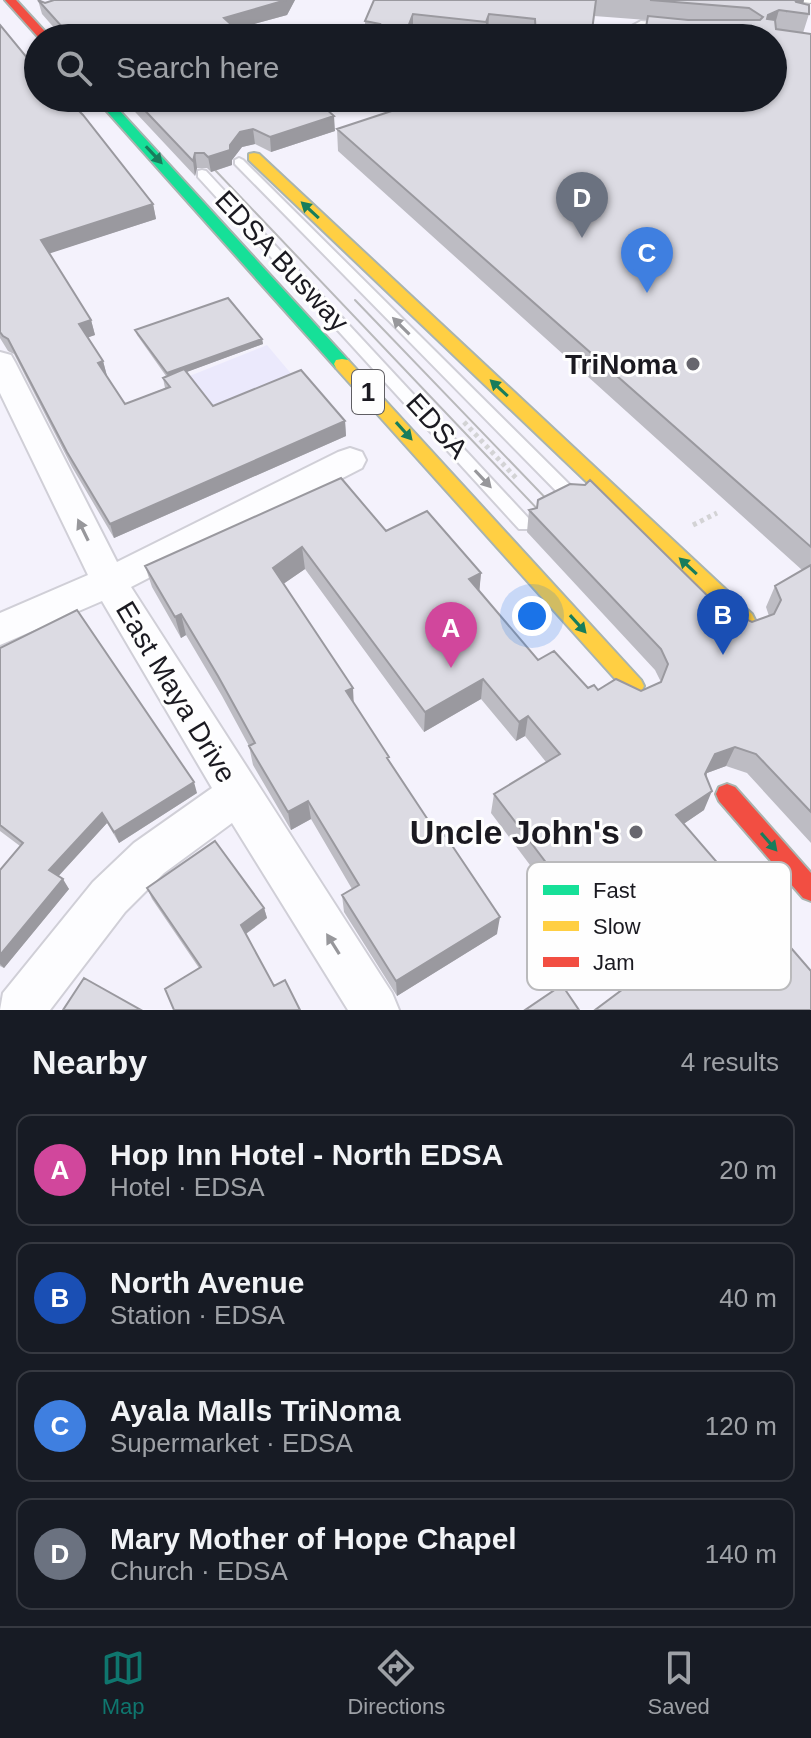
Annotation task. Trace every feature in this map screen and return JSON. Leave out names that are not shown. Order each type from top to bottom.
[{"type":"highway","points":[[10,0],[32,24]]},
{"type":"highway","name":"EDSA","points":[[114,112],[634,686]]},
{"type":"highway","points":[[246,160],[745,620]]},
{"type":"highway","points":[[727,794],[786,862]]},
{"type":"highway","points":[[791,867],[811,890]]},
{"type":"street","name":"East Maya Drive","points":[[0,362],[109,582],[375,1010]]},
{"type":"street","points":[[0,630],[109,582],[350,460]]},
{"type":"street","points":[[20,1010],[76,935],[119,887],[149,858],[238,794]]},
{"type":"lane","name":"EDSA Busway","points":[[246,160],[575,500]]},
{"type":"lane","name":"EDSA Busway","points":[[202,174],[525,525]]},
{"type":"path","points":[[464,422],[516,478]]},
{"type":"path","points":[[503,485],[529,471]]},
{"type":"path","points":[[687,528],[717,513]]},
{"type":"shaded area","points":[[267,345],[298,382],[216,416],[187,377]]},
{"type":"building","points":[[38,0],[45,3],[54,0],[286,0],[224,18],[231,24],[59,24]]},
{"type":"building","points":[[374,0],[596,0],[593,24],[535,24],[535,19],[489,14],[486,22],[413,14],[409,24],[365,21]]},
{"type":"building","name":"TriNoma","points":[[650,0],[795,0],[809,5],[809,14],[779,10],[768,15],[767,19],[775,20],[775,24],[647,24],[648,16],[688,20],[760,20],[763,17],[749,8]]},
{"type":"building","points":[[0,25],[24,54],[24,112],[80,112],[153,204],[41,240],[91,320],[79,324],[103,361],[98,363],[125,404],[170,387],[163,378],[184,369],[213,406],[301,370],[345,421],[110,524],[67,452],[8,339],[0,332]]},
{"type":"building","name":"TriNoma","points":[[787,31],[811,34],[811,547],[337,129],[389,112],[787,112]]},
{"type":"building","points":[[146,112],[330,112],[334,116],[270,137],[253,129],[240,132],[230,145],[230,150],[208,157],[204,153],[195,153],[193,161]]},
{"type":"building","points":[[228,298],[262,339],[167,373],[135,330]]},
{"type":"building","points":[[341,478],[386,531],[427,511],[481,573],[469,579],[538,660],[554,651],[588,688],[594,685],[598,690],[616,679],[641,691],[661,682],[668,664],[661,649],[529,510],[537,508],[538,500],[570,484],[585,485],[590,480],[726,614],[730,612],[752,622],[774,614],[781,600],[775,586],[811,565],[811,812],[756,754],[735,747],[715,754],[705,774],[712,791],[676,815],[717,862],[546,862],[494,794],[560,754],[528,716],[519,722],[483,679],[425,712],[302,547],[273,568],[353,688],[346,691],[387,758],[440,838],[445,835],[500,917],[396,981],[342,895],[359,885],[308,801],[288,812],[249,746],[255,743],[218,676],[181,614],[175,617],[145,566]]},
{"type":"building","points":[[77,610],[194,782],[114,832],[102,813],[49,870],[63,879],[0,955],[0,870],[23,843],[0,825],[0,648]]},
{"type":"building","points":[[215,841],[264,908],[241,925],[274,986],[285,980],[300,1010],[174,1010],[165,989],[201,967],[147,888]]},
{"type":"building","points":[[791,948],[811,971],[811,1010],[595,1010],[622,990],[791,990]]},
{"type":"building","points":[[84,978],[141,1010],[63,1010]]},
{"type":"building","points":[[555,990],[565,990],[579,1010],[525,1010]]},
{"type":"tram line","points":[[215,170],[545,517]]},
{"type":"tram line","points":[[355,300],[558,511]]},
{"type":"railway","points":[[802,0],[811,1]]},
{"type":"traffic: fast","points":[[114,112],[342,364]]},
{"type":"traffic: slow","points":[[254,157],[745,620]]},
{"type":"traffic: slow","points":[[342,364],[634,686]]},
{"type":"traffic: jam","points":[[10,0],[32,24]]},
{"type":"traffic: jam","points":[[727,794],[786,862]]},
{"type":"traffic: jam","points":[[791,867],[811,890]]},
{"type":"place","name":"Mary Mother of Hope Chapel","points":[[582,238]]},
{"type":"place","name":"Ayala Malls TriNoma","points":[[647,293]]},
{"type":"place","name":"TriNoma","points":[[693,364]]},
{"type":"place","name":"North Avenue","points":[[723,655]]},
{"type":"place","name":"Hop Inn Hotel - North EDSA","points":[[451,668]]},
{"type":"place","name":"Uncle John's","points":[[636,832]]}]
